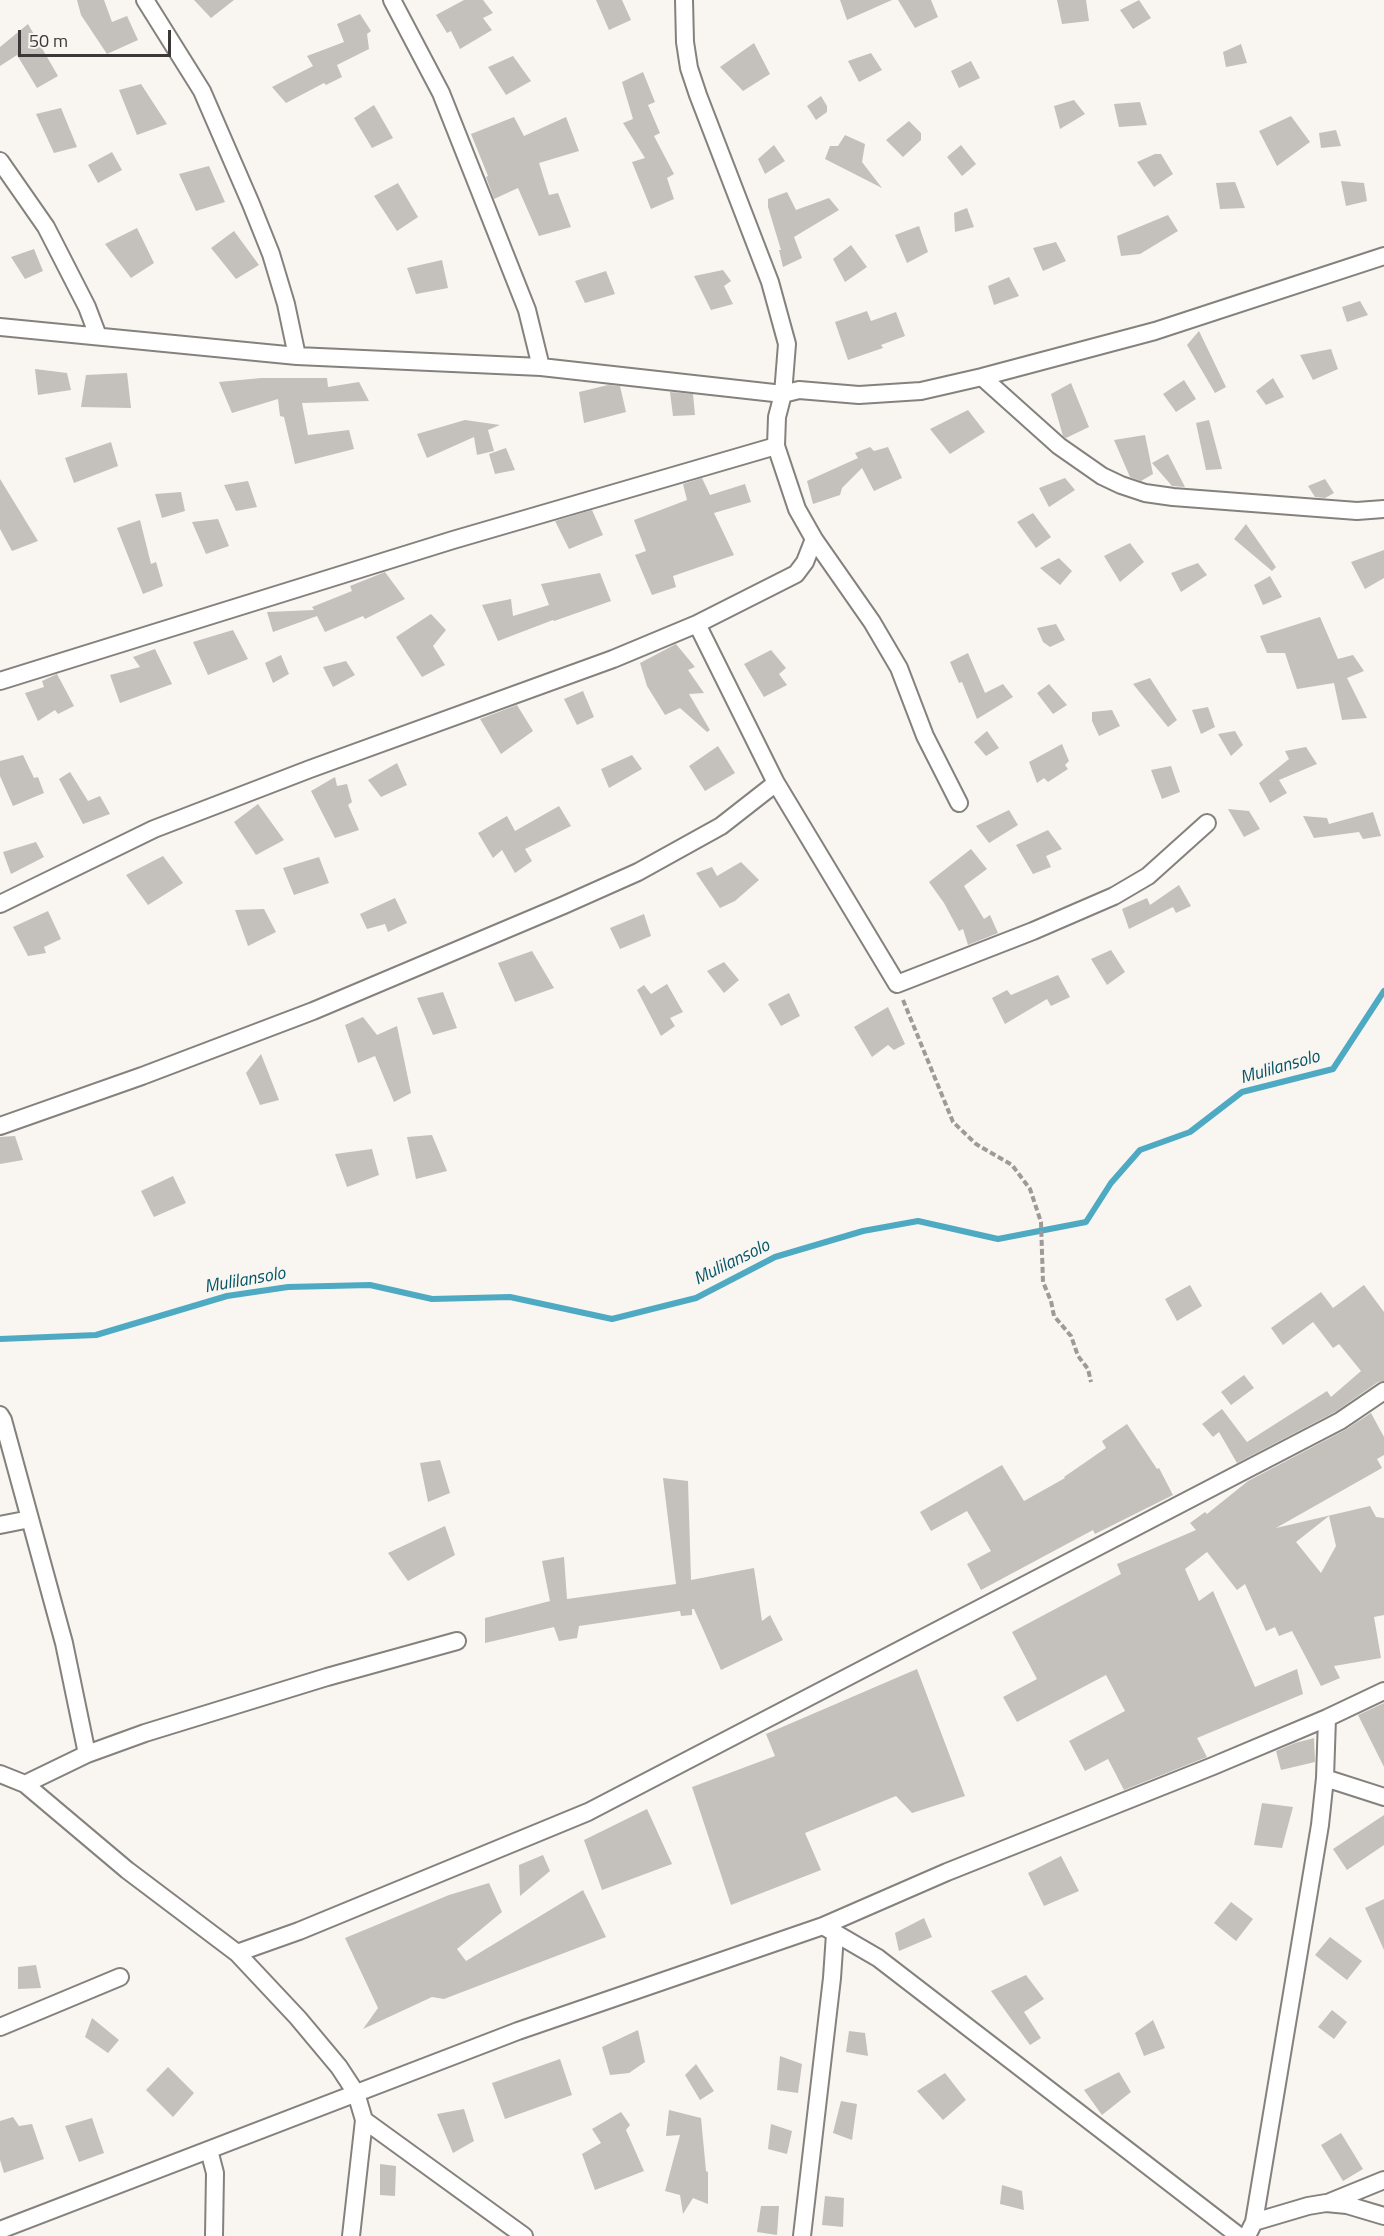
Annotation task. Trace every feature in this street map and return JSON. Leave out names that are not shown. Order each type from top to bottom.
[{"type":"street","points":[[145,0],[202,91],[251,204],[271,255],[286,304],[297,356]]},
{"type":"street","points":[[392,0],[441,93],[526,310],[541,367]]},
{"type":"street","points":[[684,0],[685,42],[689,68],[770,282],[787,344],[783,394],[777,417],[776,446],[797,509],[814,539],[872,622],[899,668],[925,736],[959,803]]},
{"type":"street","points":[[0,161],[46,227],[87,307],[98,336]]},
{"type":"street","points":[[0,327],[297,356],[541,367],[783,394],[799,390],[859,395],[921,391],[982,377],[1155,331],[1384,256]]},
{"type":"street","points":[[982,377],[1059,446],[1102,476],[1145,493],[1357,511],[1384,509]]},
{"type":"street","points":[[0,681],[453,540],[776,446]]},
{"type":"street","points":[[0,904],[154,830],[321,765],[613,659],[697,624],[796,574],[805,562],[814,539]]},
{"type":"street","points":[[697,624],[776,783],[897,984],[1033,931],[1114,896],[1148,876],[1207,823]]},
{"type":"street","points":[[0,1126],[142,1076],[313,1011],[564,905],[638,872],[721,826],[776,783]]},
{"type":"street","points":[[237,1953],[298,1931],[588,1812],[1340,1421],[1384,1391]]},
{"type":"street","points":[[0,1414],[64,1643],[87,1754]]},
{"type":"street","points":[[0,1525],[30,1518]]},
{"type":"street","points":[[25,1784],[87,1754],[145,1733],[456,1641]]},
{"type":"street","points":[[0,2230],[518,2031],[829,1930],[947,1872],[1202,1771],[1384,1691]]},
{"type":"street","points":[[1251,2229],[1320,1825],[1325,1778],[1327,1718]]},
{"type":"street","points":[[0,1774],[25,1784],[127,1870],[237,1953],[298,2018],[339,2067],[356,2093],[364,2120],[351,2236]]},
{"type":"street","points":[[1325,1778],[1384,1797]]},
{"type":"street","points":[[802,2236],[832,1978],[829,1930]]},
{"type":"street","points":[[829,1930],[878,1958],[1239,2236]]},
{"type":"street","points":[[0,2027],[72,1999],[120,1977]]},
{"type":"street","points":[[364,2120],[524,2236]]},
{"type":"street","points":[[209,2150],[215,2173],[214,2236]]},
{"type":"street","points":[[1251,2229],[1308,2206],[1326,2203],[1384,2180]]},
{"type":"street","points":[[1326,2203],[1347,2205],[1384,2216]]},
{"type":"path","points":[[897,984],[952,1122],[976,1144],[1012,1165],[1030,1190],[1039,1211],[1043,1281],[1054,1316],[1071,1336],[1078,1356],[1088,1369],[1091,1382]]},
{"type":"building","points":[[77,0],[104,0],[112,22],[127,16],[138,40],[107,54],[81,15]]},
{"type":"building","points":[[194,0],[234,0],[211,18]]},
{"type":"building","points":[[464,0],[483,0],[493,13],[483,18],[492,30],[460,49],[451,31],[447,33],[436,15]]},
{"type":"building","points":[[596,0],[622,0],[631,20],[609,30]]},
{"type":"building","points":[[840,0],[892,0],[847,20]]},
{"type":"building","points":[[898,0],[931,0],[938,17],[915,28]]},
{"type":"building","points":[[1057,0],[1086,0],[1089,21],[1062,24]]},
{"type":"building","points":[[1139,0],[1151,18],[1133,29],[1120,10]]},
{"type":"building","points":[[360,14],[371,31],[367,34],[369,49],[337,65],[342,77],[326,85],[324,83],[286,103],[272,87],[313,66],[307,56],[344,42],[337,24]]},
{"type":"building","points":[[28,24],[58,76],[37,88],[17,55],[0,66],[0,47]]},
{"type":"building","points":[[754,43],[770,74],[743,91],[720,67]]},
{"type":"building","points":[[1241,44],[1247,63],[1226,67],[1223,52]]},
{"type":"building","points":[[871,53],[882,70],[859,82],[848,61]]},
{"type":"building","points":[[513,56],[531,81],[506,95],[488,67]]},
{"type":"building","points":[[971,61],[980,78],[959,88],[951,71]]},
{"type":"building","points":[[643,72],[655,102],[648,105],[660,133],[654,136],[674,174],[667,178],[674,199],[651,209],[632,162],[645,158],[623,123],[633,119],[622,82]]},
{"type":"building","points":[[141,84],[167,124],[137,135],[119,90]]},
{"type":"building","points":[[821,96],[827,106],[827,112],[816,120],[807,106]]},
{"type":"building","points":[[1074,100],[1085,114],[1060,129],[1054,106]]},
{"type":"building","points":[[1140,102],[1147,125],[1119,127],[1114,104]]},
{"type":"building","points":[[374,105],[393,138],[372,148],[354,118]]},
{"type":"building","points":[[61,108],[77,147],[54,153],[36,114]]},
{"type":"building","points":[[1291,116],[1310,142],[1277,166],[1259,131]]},
{"type":"building","points":[[514,117],[524,136],[566,117],[579,151],[539,163],[549,195],[558,193],[571,227],[539,236],[518,188],[494,199],[486,177],[488,176],[471,134]]},
{"type":"building","points":[[909,121],[921,133],[921,140],[903,157],[886,140]]},
{"type":"building","points":[[1336,130],[1341,146],[1321,148],[1319,133]]},
{"type":"building","points":[[845,135],[865,144],[862,162],[882,188],[825,159],[830,146],[838,146]]},
{"type":"building","points":[[774,145],[785,161],[765,174],[758,159]]},
{"type":"building","points":[[961,145],[976,164],[962,176],[947,157]]},
{"type":"building","points":[[112,152],[122,170],[98,183],[88,165]]},
{"type":"building","points":[[1155,154],[1161,154],[1173,174],[1154,187],[1137,162]]},
{"type":"building","points":[[209,166],[225,202],[196,211],[179,174]]},
{"type":"building","points":[[1341,181],[1364,183],[1367,201],[1346,206]]},
{"type":"building","points":[[1235,182],[1245,208],[1220,209],[1216,183]]},
{"type":"building","points":[[398,183],[418,217],[397,231],[374,196]]},
{"type":"building","points":[[787,192],[796,210],[829,198],[839,210],[794,237],[802,258],[783,267],[768,199]]},
{"type":"building","points":[[967,208],[974,227],[955,232],[954,213]]},
{"type":"building","points":[[1168,215],[1178,231],[1140,254],[1121,256],[1117,236]]},
{"type":"building","points":[[919,226],[928,252],[907,263],[895,235]]},
{"type":"building","points":[[137,228],[154,263],[131,278],[105,244]]},
{"type":"building","points":[[234,231],[259,265],[236,279],[211,248]]},
{"type":"building","points":[[1056,242],[1066,261],[1043,271],[1033,248]]},
{"type":"building","points":[[851,245],[867,267],[845,282],[833,259]]},
{"type":"building","points":[[34,249],[43,271],[25,279],[11,257]]},
{"type":"building","points":[[442,260],[448,288],[416,294],[407,268]]},
{"type":"building","points":[[723,270],[731,281],[724,286],[733,304],[711,310],[694,276]]},
{"type":"building","points":[[606,271],[615,294],[585,303],[575,281]]},
{"type":"building","points":[[1009,277],[1019,296],[994,305],[988,286]]},
{"type":"building","points":[[1360,301],[1368,315],[1347,322],[1342,307]]},
{"type":"building","points":[[867,311],[871,321],[896,312],[905,336],[881,345],[883,348],[848,360],[835,322]]},
{"type":"building","points":[[1199,331],[1226,387],[1215,393],[1187,345]]},
{"type":"building","points":[[1331,349],[1338,369],[1313,380],[1300,355]]},
{"type":"building","points":[[35,369],[67,373],[71,390],[38,395]]},
{"type":"building","points":[[127,373],[131,408],[81,407],[86,375]]},
{"type":"building","points":[[261,378],[327,378],[328,387],[359,382],[369,401],[302,403],[308,435],[349,430],[354,449],[295,464],[284,417],[280,416],[278,399],[232,413],[219,382]]},
{"type":"building","points":[[1273,378],[1284,397],[1266,405],[1256,391]]},
{"type":"building","points":[[1184,380],[1196,399],[1176,412],[1163,394]]},
{"type":"building","points":[[1071,383],[1089,427],[1066,438],[1063,436],[1051,394]]},
{"type":"building","points":[[608,385],[620,386],[626,412],[584,423],[579,392]]},
{"type":"building","points":[[670,392],[693,394],[695,415],[673,416]]},
{"type":"building","points":[[968,410],[985,432],[950,454],[930,429]]},
{"type":"building","points":[[465,420],[500,425],[488,430],[494,451],[477,455],[474,437],[427,458],[417,434]]},
{"type":"building","points":[[1209,420],[1222,469],[1206,470],[1196,423]]},
{"type":"building","points":[[1145,435],[1153,474],[1141,481],[1130,477],[1114,440]]},
{"type":"building","points":[[111,442],[118,466],[74,483],[65,458]]},
{"type":"building","points":[[870,447],[874,451],[888,447],[902,478],[874,491],[862,468],[842,488],[840,495],[813,504],[807,481],[858,458],[855,453]]},
{"type":"building","points":[[506,448],[515,470],[495,474],[489,454]]},
{"type":"building","points":[[1168,454],[1185,487],[1172,486],[1152,463]]},
{"type":"building","points":[[702,478],[710,495],[745,484],[751,502],[714,513],[734,555],[673,576],[676,587],[652,595],[635,555],[646,551],[634,520],[687,500],[683,484]]},
{"type":"building","points":[[1065,478],[1075,490],[1049,507],[1039,488]]},
{"type":"building","points":[[0,479],[38,541],[12,551],[0,529]]},
{"type":"building","points":[[1325,479],[1334,493],[1325,498],[1315,497],[1308,486]]},
{"type":"building","points":[[248,481],[257,507],[236,511],[224,485]]},
{"type":"building","points":[[181,492],[185,511],[162,518],[155,494]]},
{"type":"building","points":[[592,510],[603,535],[569,549],[555,521]]},
{"type":"building","points":[[1033,513],[1051,537],[1036,548],[1017,522]]},
{"type":"building","points":[[218,519],[229,546],[206,554],[192,522]]},
{"type":"building","points":[[140,520],[151,564],[156,562],[163,586],[143,594],[117,528]]},
{"type":"building","points":[[1246,524],[1276,567],[1272,571],[1234,539]]},
{"type":"building","points":[[1130,543],[1144,562],[1120,582],[1104,556]]},
{"type":"building","points":[[1384,550],[1384,578],[1365,589],[1351,562]]},
{"type":"building","points":[[1059,558],[1072,571],[1060,585],[1040,568]]},
{"type":"building","points":[[1198,563],[1207,575],[1181,592],[1171,573]]},
{"type":"building","points":[[385,572],[405,599],[365,619],[363,616],[325,632],[317,616],[273,632],[267,612],[314,610],[312,607],[352,591],[350,586]]},
{"type":"building","points":[[600,573],[611,601],[498,641],[482,605],[511,599],[513,616],[549,605],[541,584]]},
{"type":"building","points":[[1270,576],[1282,597],[1263,605],[1254,585]]},
{"type":"building","points":[[431,614],[446,630],[433,646],[445,665],[422,677],[396,637]]},
{"type":"building","points":[[1320,617],[1338,659],[1353,655],[1364,671],[1347,678],[1367,718],[1342,720],[1334,683],[1297,689],[1285,653],[1267,653],[1260,636]]},
{"type":"building","points":[[1056,624],[1065,640],[1050,647],[1043,642],[1037,628]]},
{"type":"building","points":[[233,630],[248,659],[208,675],[193,642]]},
{"type":"building","points":[[676,644],[695,667],[688,670],[704,693],[689,694],[710,730],[707,732],[680,708],[665,715],[647,686],[640,663]]},
{"type":"building","points":[[155,649],[172,684],[120,703],[110,675],[140,667],[133,657]]},
{"type":"building","points":[[771,650],[786,668],[779,674],[787,685],[764,697],[744,664]]},
{"type":"building","points":[[968,653],[985,693],[1003,684],[1013,697],[977,719],[962,682],[959,683],[950,662]]},
{"type":"building","points":[[281,655],[289,674],[273,683],[265,663]]},
{"type":"building","points":[[346,661],[355,675],[333,687],[323,667]]},
{"type":"building","points":[[57,674],[74,706],[58,714],[55,710],[38,721],[25,693],[44,687],[42,681]]},
{"type":"building","points":[[1150,678],[1177,720],[1168,727],[1133,684]]},
{"type":"building","points":[[1049,684],[1067,705],[1053,714],[1037,693]]},
{"type":"building","points":[[583,691],[594,717],[577,725],[564,699]]},
{"type":"building","points":[[517,705],[533,731],[501,754],[480,719]]},
{"type":"building","points":[[1208,707],[1215,727],[1201,734],[1192,710]]},
{"type":"building","points":[[1112,710],[1120,726],[1099,736],[1092,721],[1092,712]]},
{"type":"building","points":[[987,731],[999,748],[986,756],[974,742]]},
{"type":"building","points":[[1235,731],[1243,745],[1231,756],[1218,734]]},
{"type":"building","points":[[1062,744],[1069,761],[1065,765],[1068,769],[1048,782],[1044,778],[1037,783],[1029,762]]},
{"type":"building","points":[[718,746],[735,773],[705,791],[689,766]]},
{"type":"building","points":[[1306,747],[1317,764],[1279,780],[1287,793],[1270,803],[1259,783],[1289,759],[1285,751]]},
{"type":"building","points":[[23,755],[34,778],[38,777],[44,793],[13,806],[0,776],[0,761]]},
{"type":"building","points":[[632,755],[642,769],[609,788],[601,769]]},
{"type":"building","points":[[397,763],[407,785],[381,797],[368,780]]},
{"type":"building","points":[[1171,766],[1180,792],[1162,799],[1151,770]]},
{"type":"building","points":[[70,772],[88,801],[100,796],[110,814],[83,824],[59,779]]},
{"type":"building","points":[[335,777],[337,786],[347,784],[352,802],[348,805],[359,830],[335,838],[311,791]]},
{"type":"building","points":[[258,804],[284,840],[256,855],[234,822]]},
{"type":"building","points":[[559,806],[571,826],[525,849],[532,861],[515,873],[502,850],[493,858],[478,833],[507,816],[515,831]]},
{"type":"building","points":[[1228,809],[1249,811],[1260,829],[1244,837]]},
{"type":"building","points":[[1009,810],[1018,825],[989,843],[976,826]]},
{"type":"building","points":[[1373,812],[1381,836],[1363,839],[1359,832],[1314,838],[1303,816],[1327,818],[1329,824]]},
{"type":"building","points":[[1048,830],[1062,849],[1046,856],[1051,867],[1033,874],[1016,845]]},
{"type":"building","points":[[36,842],[44,857],[11,874],[3,852]]},
{"type":"building","points":[[971,849],[987,869],[964,886],[984,919],[990,915],[998,933],[968,945],[963,929],[959,931],[944,903],[929,882]]},
{"type":"building","points":[[163,856],[183,883],[148,905],[126,875]]},
{"type":"building","points":[[319,857],[329,883],[294,895],[283,868]]},
{"type":"building","points":[[741,862],[759,880],[735,901],[720,908],[696,873],[712,867],[717,876]]},
{"type":"building","points":[[1179,885],[1191,906],[1176,913],[1173,907],[1129,929],[1122,909],[1147,898],[1150,905]]},
{"type":"building","points":[[395,898],[407,923],[388,932],[385,924],[367,929],[360,914]]},
{"type":"building","points":[[264,909],[276,932],[248,946],[235,910]]},
{"type":"building","points":[[48,911],[61,939],[44,947],[46,953],[28,956],[13,927]]},
{"type":"building","points":[[644,914],[651,936],[620,949],[610,928]]},
{"type":"building","points":[[1111,950],[1125,972],[1107,985],[1091,959]]},
{"type":"building","points":[[532,951],[554,988],[515,1002],[498,963]]},
{"type":"building","points":[[724,962],[739,980],[724,993],[707,971]]},
{"type":"building","points":[[1058,975],[1070,997],[1051,1006],[1047,999],[1005,1024],[992,998],[1007,990],[1011,995]]},
{"type":"building","points":[[667,984],[683,1012],[670,1018],[675,1026],[661,1036],[637,990],[644,985],[651,994]]},
{"type":"building","points":[[443,992],[457,1028],[433,1035],[417,998]]},
{"type":"building","points":[[789,993],[800,1016],[781,1026],[768,1004]]},
{"type":"building","points":[[888,1007],[905,1044],[894,1050],[888,1045],[872,1057],[854,1027]]},
{"type":"building","points":[[363,1017],[377,1035],[397,1026],[411,1093],[394,1102],[375,1056],[358,1063],[345,1025]]},
{"type":"building","points":[[261,1054],[279,1100],[260,1105],[246,1073]]},
{"type":"building","points":[[432,1135],[447,1171],[416,1179],[407,1137]]},
{"type":"building","points":[[15,1136],[23,1160],[0,1164],[0,1137]]},
{"type":"building","points":[[372,1149],[379,1175],[347,1187],[335,1154]]},
{"type":"building","points":[[173,1176],[186,1203],[154,1217],[141,1191]]},
{"type":"building","points":[[1190,1285],[1202,1306],[1177,1321],[1165,1299]]},
{"type":"building","points":[[1364,1285],[1384,1312],[1384,1381],[1378,1382],[1335,1412],[1237,1463],[1219,1432],[1213,1437],[1202,1424],[1222,1409],[1247,1442],[1327,1391],[1331,1397],[1361,1371],[1339,1344],[1333,1348],[1313,1322],[1283,1345],[1271,1328],[1321,1292],[1333,1308]]},
{"type":"building","points":[[1244,1375],[1254,1388],[1231,1405],[1221,1392]]},
{"type":"building","points":[[1371,1413],[1384,1437],[1384,1455],[1377,1459],[1382,1468],[1276,1528],[1370,1506],[1376,1517],[1384,1518],[1384,1615],[1374,1617],[1381,1658],[1334,1666],[1340,1678],[1321,1686],[1292,1631],[1279,1636],[1275,1627],[1266,1631],[1245,1584],[1237,1590],[1207,1552],[1185,1569],[1199,1601],[1213,1591],[1255,1687],[1297,1669],[1303,1694],[1197,1738],[1207,1757],[1124,1790],[1108,1759],[1085,1771],[1069,1741],[1125,1711],[1106,1675],[1017,1722],[1003,1697],[1037,1679],[1012,1632],[1121,1574],[1117,1564],[1196,1530],[1190,1523],[1205,1512],[1207,1514],[1248,1481],[1345,1430]],"holes":[[[1329,1516],[1336,1546],[1321,1573],[1296,1542]]]},
{"type":"building","points":[[1127,1424],[1157,1469],[1159,1468],[1173,1495],[1095,1534],[1093,1530],[981,1590],[967,1564],[991,1551],[967,1511],[931,1531],[920,1512],[1002,1465],[1024,1501],[1065,1478],[1106,1448],[1102,1441]]},
{"type":"building","points":[[440,1460],[450,1493],[428,1502],[420,1463]]},
{"type":"building","points":[[663,1478],[688,1481],[691,1580],[754,1568],[762,1621],[770,1615],[783,1640],[721,1670],[694,1609],[692,1609],[692,1615],[681,1616],[680,1611],[579,1626],[577,1638],[559,1641],[554,1627],[485,1643],[485,1618],[550,1601],[542,1561],[564,1557],[567,1599],[676,1584]]},
{"type":"building","points":[[445,1526],[455,1555],[408,1581],[388,1553]]},
{"type":"building","points":[[917,1669],[965,1796],[912,1813],[896,1796],[805,1833],[821,1870],[731,1905],[692,1787],[775,1756],[766,1734]]},
{"type":"building","points":[[1384,1703],[1384,1767],[1358,1715]]},
{"type":"building","points":[[1314,1738],[1315,1762],[1281,1770],[1276,1751]]},
{"type":"building","points":[[1262,1803],[1293,1807],[1282,1848],[1254,1845]]},
{"type":"building","points":[[647,1809],[672,1864],[602,1890],[584,1840]]},
{"type":"building","points":[[1384,1815],[1384,1845],[1347,1870],[1333,1849]]},
{"type":"building","points":[[543,1855],[550,1871],[520,1896],[519,1865]]},
{"type":"building","points":[[1061,1856],[1079,1891],[1044,1906],[1028,1873]]},
{"type":"building","points":[[489,1883],[502,1912],[457,1949],[466,1961],[583,1890],[606,1937],[444,1999],[432,1997],[363,2029],[378,2008],[345,1938],[449,1895]]},
{"type":"building","points":[[1384,1899],[1384,1950],[1365,1908]]},
{"type":"building","points":[[1231,1902],[1253,1919],[1236,1941],[1214,1923]]},
{"type":"building","points":[[924,1918],[932,1937],[899,1951],[895,1933]]},
{"type":"building","points":[[1330,1937],[1362,1961],[1347,1980],[1315,1955]]},
{"type":"building","points":[[36,1965],[41,1988],[18,1989],[18,1967]]},
{"type":"building","points":[[1026,1975],[1044,1999],[1024,2012],[1041,2038],[1030,2045],[991,1991]]},
{"type":"building","points":[[1332,2010],[1347,2022],[1334,2039],[1318,2027]]},
{"type":"building","points":[[92,2018],[119,2040],[108,2053],[85,2037]]},
{"type":"building","points":[[1153,2020],[1165,2048],[1144,2056],[1135,2033]]},
{"type":"building","points":[[638,2030],[645,2062],[629,2073],[610,2075],[602,2047]]},
{"type":"building","points":[[849,2031],[865,2033],[868,2056],[846,2052]]},
{"type":"building","points":[[780,2056],[802,2064],[798,2093],[777,2090]]},
{"type":"building","points":[[560,2059],[572,2095],[505,2119],[492,2083]]},
{"type":"building","points":[[696,2064],[714,2091],[700,2100],[685,2075]]},
{"type":"building","points":[[168,2067],[194,2093],[173,2117],[146,2090]]},
{"type":"building","points":[[1119,2072],[1131,2092],[1102,2115],[1084,2090]]},
{"type":"building","points":[[945,2073],[966,2100],[943,2120],[917,2091]]},
{"type":"building","points":[[841,2101],[857,2104],[852,2140],[833,2133]]},
{"type":"building","points":[[464,2109],[474,2141],[453,2153],[437,2114]]},
{"type":"building","points":[[669,2110],[701,2118],[706,2171],[708,2172],[708,2204],[693,2198],[683,2214],[680,2195],[665,2191],[680,2135],[666,2136]]},
{"type":"building","points":[[621,2112],[630,2125],[626,2130],[644,2171],[595,2190],[582,2154],[601,2143],[592,2129]]},
{"type":"building","points":[[13,2117],[19,2126],[32,2124],[44,2159],[4,2173],[0,2160],[0,2121]]},
{"type":"building","points":[[92,2118],[104,2153],[79,2162],[65,2126]]},
{"type":"building","points":[[771,2124],[792,2131],[787,2154],[768,2149]]},
{"type":"building","points":[[1341,2133],[1363,2169],[1343,2181],[1321,2145]]},
{"type":"building","points":[[380,2164],[396,2166],[395,2196],[380,2195]]},
{"type":"building","points":[[1002,2185],[1022,2191],[1024,2210],[1000,2204]]},
{"type":"building","points":[[825,2196],[844,2198],[843,2227],[822,2225]]},
{"type":"building","points":[[761,2206],[779,2206],[777,2235],[757,2232]]},
{"type":"waterway","name":"Mulilansolo","points":[[0,1339],[96,1335],[227,1296],[288,1287],[370,1285],[432,1299],[510,1297],[612,1319],[696,1298],[775,1257],[863,1231],[918,1221],[998,1239],[1086,1222],[1111,1183],[1140,1150],[1190,1132],[1242,1092],[1333,1069],[1384,991]]}]
